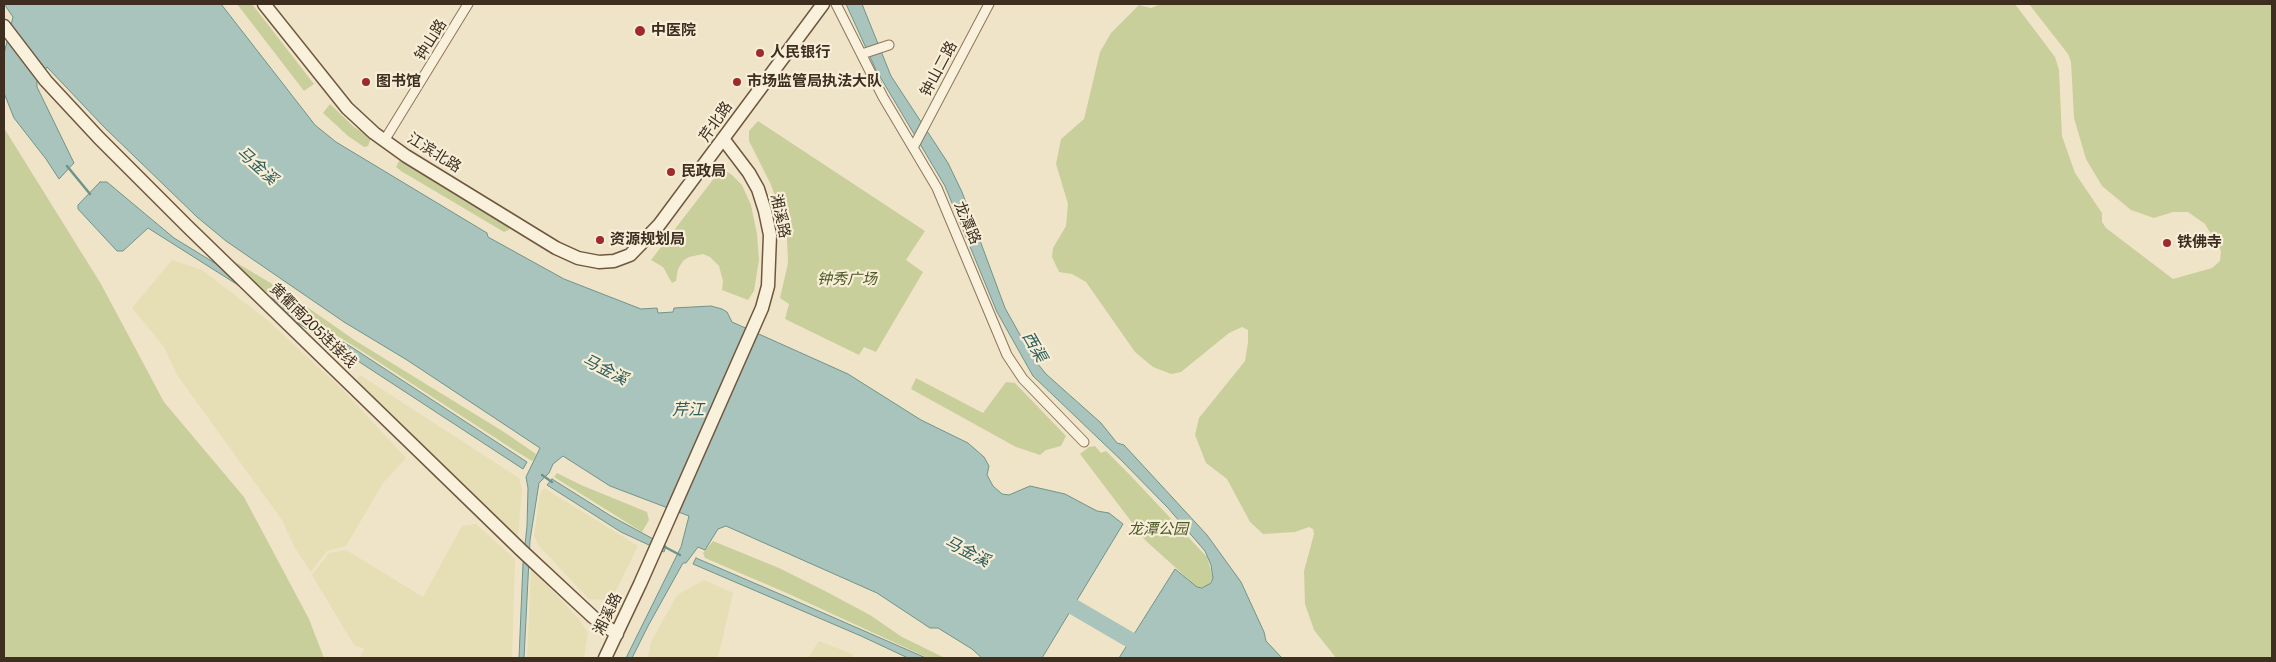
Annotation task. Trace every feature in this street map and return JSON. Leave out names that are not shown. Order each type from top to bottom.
[{"type":"main road","name":"江滨北路","points":[[264,4],[347,108],[384,141],[564,252],[578,258],[600,262],[614,261],[630,255]]},
{"type":"main road","name":"芹北路","points":[[630,255],[659,225],[724,140],[823,4]]},
{"type":"main road","name":"黄衢南205连接线","points":[[4,26],[46,81],[99,138],[521,550],[593,616],[616,634]]},
{"type":"main road","name":"湘溪路","points":[[605,658],[640,584],[762,308],[768,286],[770,235],[765,211],[758,189],[749,173],[724,140]]},
{"type":"street","name":"钟山路","points":[[384,141],[468,4]]},
{"type":"street","name":"龙潭路","points":[[836,4],[883,97],[914,146],[937,188],[1007,355],[1022,379],[1084,442]]},
{"type":"street","name":"钟山二路","points":[[914,146],[989,4]]},
{"type":"street","points":[[862,54],[889,45]]},
{"type":"shaded area","points":[[172,260],[202,270],[265,318],[341,388],[406,458],[383,483],[346,546],[327,551],[311,572],[295,548],[282,520],[177,375],[164,347],[132,308]]},
{"type":"shaded area","points":[[360,375],[519,478],[522,490],[518,538],[356,380]]},
{"type":"shaded area","points":[[544,488],[638,546],[617,589],[606,600],[589,599],[539,546],[534,536],[540,493]]},
{"type":"shaded area","points":[[476,524],[515,559],[512,658],[359,658],[364,649],[354,645],[312,575],[329,553],[346,550],[423,597],[462,526]]},
{"type":"shaded area","points":[[531,568],[579,619],[588,633],[584,658],[527,658]]},
{"type":"shaded area","points":[[704,580],[733,593],[718,658],[648,658],[651,642],[677,595]]},
{"type":"shaded area","points":[[819,641],[853,654],[852,658],[808,658]]},
{"type":"green space","points":[[237,4],[252,4],[314,84],[304,91]]},
{"type":"green space","points":[[1161,4],[2015,4],[2055,57],[2059,70],[2062,136],[2075,173],[2102,213],[2102,222],[2106,228],[2173,279],[2212,268],[2220,261],[2221,251],[2205,224],[2188,212],[2173,212],[2154,218],[2131,210],[2102,186],[2086,159],[2074,118],[2071,62],[2068,54],[2029,4],[2272,4],[2272,658],[1336,658],[1314,630],[1305,604],[1304,571],[1314,534],[1313,529],[1309,527],[1295,532],[1263,534],[1250,522],[1227,479],[1206,463],[1195,435],[1199,418],[1245,361],[1248,330],[1242,327],[1229,333],[1181,372],[1171,374],[1153,367],[1135,352],[1086,282],[1072,274],[1059,272],[1052,257],[1053,248],[1066,226],[1068,204],[1056,164],[1061,139],[1084,119],[1100,52],[1111,33],[1139,5],[1151,8]]},
{"type":"green space","points":[[330,104],[354,127],[371,138],[368,146],[364,147],[348,136],[323,113]]},
{"type":"green space","name":"钟秀广场","points":[[758,121],[925,231],[906,260],[923,272],[876,352],[864,347],[859,355],[785,319],[789,304],[780,298],[788,263],[787,240],[783,218],[771,185],[749,141],[749,131]]},
{"type":"green space","points":[[4,128],[101,284],[164,402],[244,497],[309,619],[324,658],[4,658]]},
{"type":"green space","points":[[400,159],[510,224],[509,230],[504,232],[401,171],[396,167]]},
{"type":"green space","points":[[722,168],[742,185],[751,205],[757,234],[759,260],[754,291],[748,300],[722,290],[723,281],[719,266],[710,257],[703,254],[689,257],[683,261],[678,269],[676,281],[672,283],[663,267],[651,260]]},
{"type":"green space","points":[[237,263],[284,291],[356,341],[504,432],[536,454],[534,459],[532,461],[514,450],[357,348],[255,285],[234,266]]},
{"type":"green space","points":[[916,378],[983,413],[1006,382],[1015,383],[1066,436],[1061,446],[1046,450],[1040,455],[1016,447],[911,389]]},
{"type":"green space","name":"龙潭公园","points":[[1095,446],[1101,453],[1106,451],[1207,557],[1213,578],[1207,587],[1197,587],[1146,541],[1080,454],[1089,447]]},
{"type":"green space","points":[[557,473],[647,512],[649,520],[642,532],[554,477]]},
{"type":"green space","points":[[713,541],[779,568],[827,592],[870,615],[902,637],[945,658],[928,658],[789,594],[705,558],[703,553]]},
{"type":"water","name":"芹江","points":[[4,4],[221,4],[315,125],[336,142],[487,233],[488,237],[564,279],[641,309],[657,308],[658,313],[673,312],[674,308],[711,306],[722,309],[727,312],[732,322],[848,374],[921,420],[968,443],[984,457],[989,466],[987,475],[993,486],[1002,494],[1009,495],[1030,486],[1065,494],[1097,511],[1109,513],[1123,524],[1042,658],[982,658],[972,649],[938,628],[930,628],[877,593],[726,526],[718,529],[705,550],[698,547],[686,563],[683,563],[632,658],[626,658],[681,547],[689,516],[610,486],[563,456],[553,464],[549,473],[539,483],[530,540],[524,658],[519,658],[523,564],[527,526],[528,488],[526,477],[540,448],[407,360],[344,322],[226,241],[197,217],[104,127],[47,67],[37,81],[37,87],[74,163],[59,179],[14,118],[4,93],[4,54],[13,17]]},
{"type":"water","points":[[846,4],[862,4],[891,76],[948,163],[962,192],[1005,308],[1033,358],[1046,374],[1101,423],[1117,443],[1124,445],[1207,535],[1241,582],[1264,632],[1266,641],[1282,658],[1119,658],[1175,569],[1197,587],[1202,588],[1211,583],[1213,578],[1211,565],[1205,551],[1168,508],[1033,376],[997,312],[945,186],[876,70]]},
{"type":"water","points":[[100,182],[107,182],[174,238],[353,348],[527,462],[523,469],[361,363],[148,228],[123,251],[117,251],[78,209],[78,205]]},
{"type":"water","points":[[552,479],[611,516],[666,546],[664,552],[621,532],[547,485]]},
{"type":"water","points":[[696,558],[926,658],[908,658],[693,564]]},
{"type":"waterway","points":[[67,166],[90,194]]},
{"type":"waterway","points":[[542,475],[552,482]]},
{"type":"waterway","points":[[663,546],[680,555]]},
{"type":"waterway","name":"马金溪","points":[[1055,596],[1161,658]]},
{"type":"place","name":"中医院","points":[[640,31]]},
{"type":"place","name":"人民银行","points":[[760,53]]},
{"type":"place","name":"图书馆","points":[[366,82]]},
{"type":"place","name":"市场监管局执法大队","points":[[737,82]]},
{"type":"place","name":"民政局","points":[[671,172]]},
{"type":"place","name":"资源规划局","points":[[600,240]]},
{"type":"place","name":"铁佛寺","points":[[2167,243]]},
{"type":"water label","name":"西渠","points":[[1034,347]]}]
